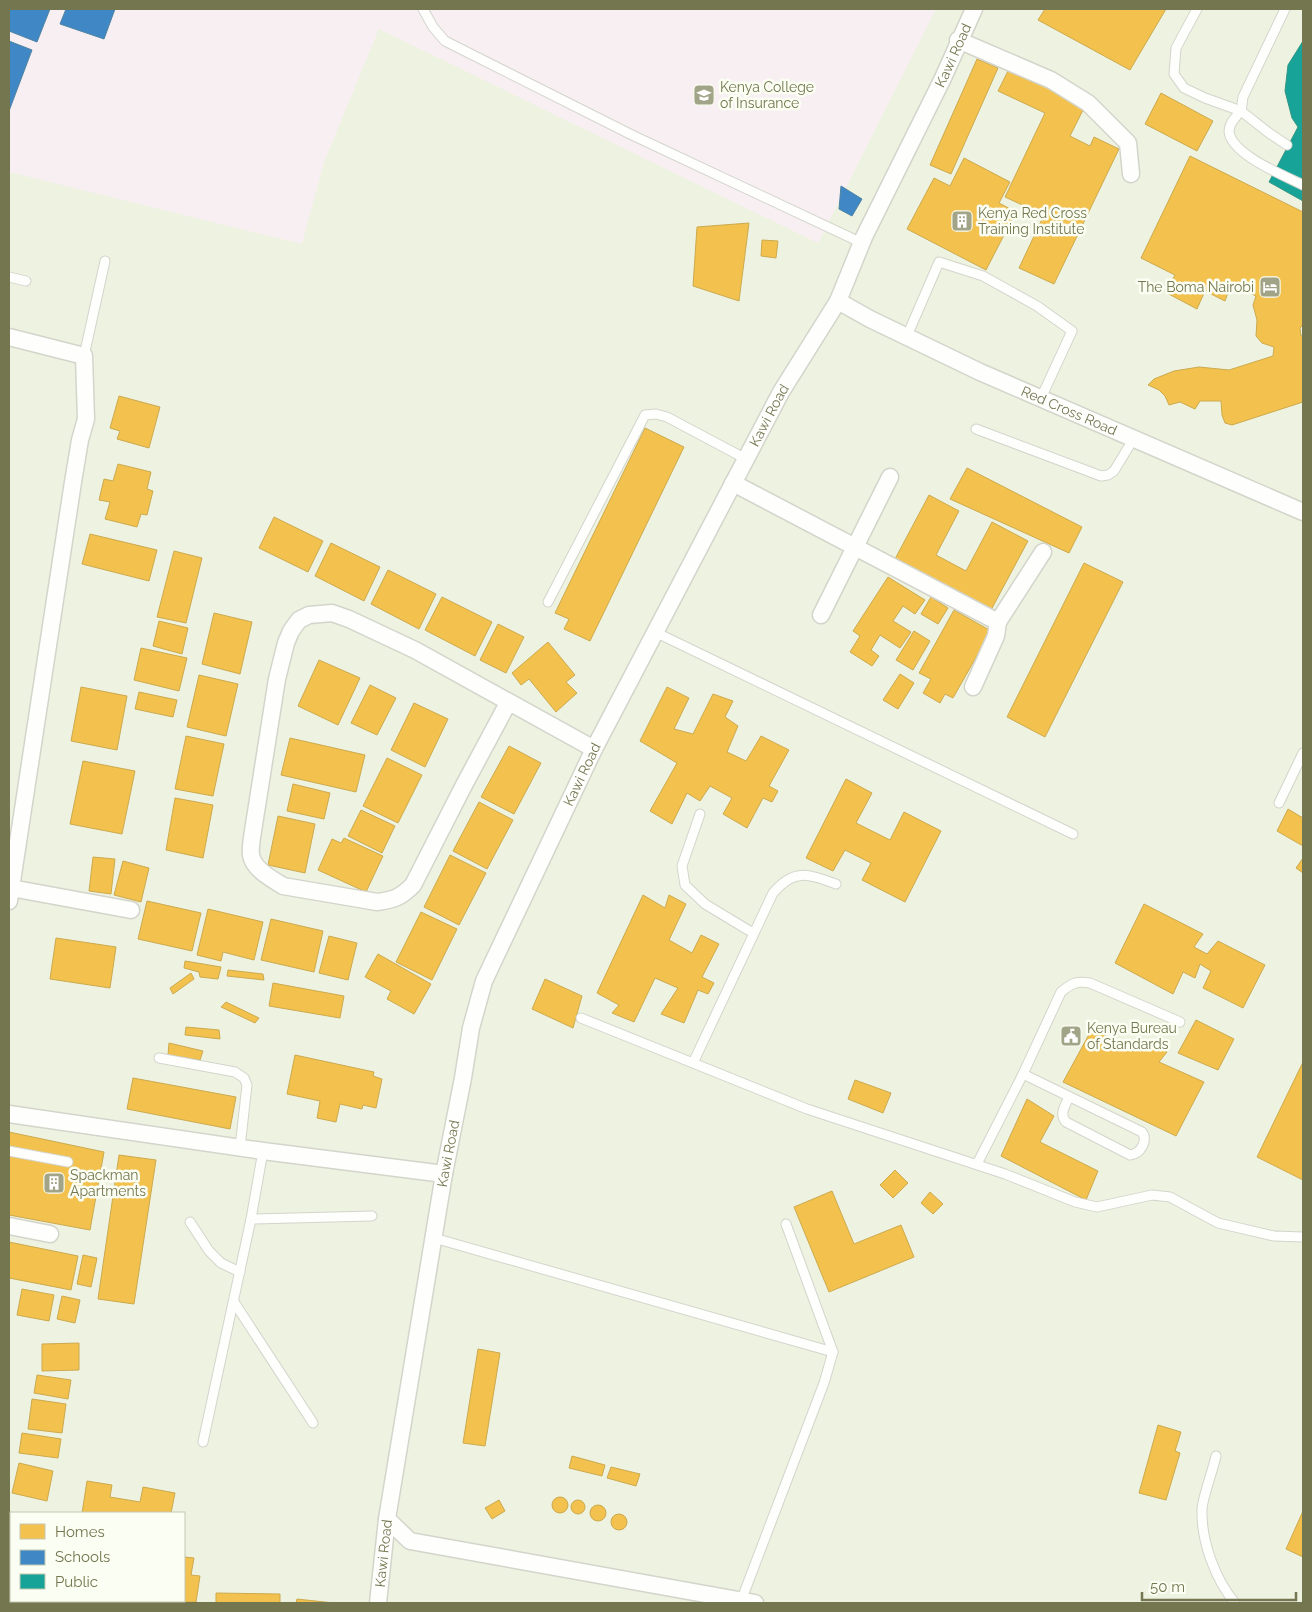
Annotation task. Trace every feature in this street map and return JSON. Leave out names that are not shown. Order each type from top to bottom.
[{"type":"street","name":"Kawi Road","points":[[378,1603],[386,1519],[444,1174],[471,1028],[484,981],[594,749],[781,392],[838,301],[862,243],[943,78],[958,40],[974,9]]},
{"type":"street","points":[[958,40],[1051,80],[1088,103],[1128,144],[1131,174]]},
{"type":"street","name":"Red Cross Road","points":[[838,301],[870,319],[980,372],[1300,508]]},
{"type":"street","points":[[9,337],[84,356],[86,419],[80,440],[15,812],[10,894],[131,910]]},
{"type":"street","points":[[821,615],[890,478]]},
{"type":"street","points":[[733,483],[998,622]]},
{"type":"street","points":[[973,687],[996,636],[998,622],[1043,552]]},
{"type":"street","points":[[508,703],[413,885],[403,895],[392,900],[377,902],[283,886],[255,865],[251,855],[253,831],[277,679],[291,631],[299,620],[309,615],[332,613],[415,650],[594,749]]},
{"type":"street","points":[[9,1114],[263,1151],[444,1174]]},
{"type":"street","points":[[9,1226],[50,1234]]},
{"type":"street","points":[[386,1519],[410,1541],[748,1602]]},
{"type":"lane","points":[[423,9],[433,27],[445,41],[632,134],[862,243]]},
{"type":"lane","points":[[1197,9],[1176,48],[1174,74],[1184,88],[1241,111],[1287,145]]},
{"type":"lane","points":[[1285,9],[1243,97],[1241,111],[1231,123],[1229,129],[1230,137],[1234,144],[1256,160],[1303,185]]},
{"type":"lane","points":[[84,356],[105,262]]},
{"type":"lane","points":[[906,336],[939,262],[982,276],[1037,306],[1072,331],[1041,398]]},
{"type":"lane","points":[[9,278],[26,281]]},
{"type":"lane","points":[[548,602],[645,414],[667,417],[746,459]]},
{"type":"lane","points":[[976,428],[1100,476],[1108,475],[1114,471],[1134,438]]},
{"type":"lane","points":[[655,632],[1073,834]]},
{"type":"lane","points":[[1279,803],[1303,753]]},
{"type":"lane","points":[[700,814],[682,866],[685,885],[705,904],[753,933]]},
{"type":"lane","points":[[693,1063],[773,893],[782,882],[798,875],[809,875],[836,884]]},
{"type":"lane","points":[[977,1164],[1023,1074],[1061,992],[1071,984],[1080,981],[1090,984],[1180,1022]]},
{"type":"lane","points":[[581,1018],[807,1109],[977,1164],[1075,1202],[1097,1207],[1152,1195],[1170,1197],[1218,1223],[1274,1236],[1303,1237]]},
{"type":"lane","points":[[159,1058],[235,1072],[244,1078],[247,1085],[240,1147]]},
{"type":"lane","points":[[1023,1074],[1142,1132],[1145,1139],[1139,1152],[1135,1155],[1130,1155],[1066,1122],[1062,1118],[1062,1114],[1069,1098]]},
{"type":"lane","points":[[9,1151],[68,1162]]},
{"type":"lane","points":[[203,1442],[234,1302],[263,1151]]},
{"type":"lane","points":[[251,1219],[372,1216]]},
{"type":"lane","points":[[190,1222],[209,1251],[221,1264],[240,1272]]},
{"type":"lane","points":[[748,1602],[833,1352],[786,1224]]},
{"type":"lane","points":[[434,1238],[833,1352]]},
{"type":"lane","points":[[234,1302],[313,1423]]},
{"type":"lane","points":[[1216,1456],[1202,1508],[1206,1547],[1226,1591],[1235,1603]]},
{"type":"shaded area","points":[[9,9],[1303,9],[1303,1603],[9,1603]]},
{"type":"shaded area","name":"Kenya College of Insurance","points":[[9,9],[936,9],[818,243],[379,29],[324,162],[302,244],[9,172]]},
{"type":"building: Homes","points":[[1045,9],[1166,9],[1130,70],[1038,20]]},
{"type":"building: Homes","points":[[977,59],[998,68],[951,174],[930,165]]},
{"type":"building: Homes","points":[[1009,69],[1085,106],[1070,136],[1090,146],[1094,137],[1119,149],[1054,284],[1019,268],[1044,215],[1005,197],[1045,113],[998,91]]},
{"type":"building: Homes","points":[[1161,93],[1213,121],[1197,151],[1145,124]]},
{"type":"building: Homes","name":"The Boma Nairobi","points":[[1190,156],[1303,212],[1303,325],[1300,328],[1301,336],[1303,336],[1303,402],[1232,425],[1225,423],[1222,415],[1221,401],[1200,401],[1195,409],[1180,402],[1169,405],[1165,396],[1159,390],[1148,385],[1154,379],[1174,371],[1199,367],[1229,370],[1273,356],[1274,347],[1262,343],[1256,336],[1257,320],[1253,305],[1256,296],[1231,284],[1225,301],[1205,291],[1197,309],[1165,292],[1175,275],[1141,258]]},
{"type":"building: Homes","name":"Kenya Red Cross Training Institute","points":[[964,158],[1010,182],[999,203],[1016,212],[986,270],[907,229],[934,178],[950,186]]},
{"type":"building: Homes","points":[[749,223],[739,301],[693,286],[697,227]]},
{"type":"building: Homes","points":[[762,240],[778,241],[776,258],[761,256]]},
{"type":"building: Homes","points":[[119,396],[160,407],[149,448],[117,439],[120,431],[110,428]]},
{"type":"building: Homes","points":[[645,428],[684,447],[590,641],[564,629],[569,619],[555,613]]},
{"type":"building: Homes","points":[[118,464],[151,472],[147,489],[153,491],[147,515],[141,514],[137,527],[105,519],[110,502],[99,500],[104,479],[113,481]]},
{"type":"building: Homes","points":[[967,468],[1082,527],[1069,553],[950,499]]},
{"type":"building: Homes","points":[[929,495],[959,511],[936,555],[966,571],[992,522],[1028,541],[991,610],[895,559]]},
{"type":"building: Homes","points":[[274,517],[323,541],[308,572],[259,548]]},
{"type":"building: Homes","points":[[90,534],[157,550],[149,581],[82,564]]},
{"type":"building: Homes","points":[[331,543],[380,567],[364,601],[315,576]]},
{"type":"building: Homes","points":[[174,551],[202,558],[186,623],[157,617]]},
{"type":"building: Homes","points":[[1084,563],[1123,582],[1045,737],[1007,717]]},
{"type":"building: Homes","points":[[388,570],[436,594],[419,629],[371,604]]},
{"type":"building: Homes","points":[[888,577],[925,600],[915,614],[903,606],[893,621],[911,632],[900,648],[880,635],[871,650],[879,656],[872,666],[850,652],[860,636],[853,631]]},
{"type":"building: Homes","points":[[442,597],[492,622],[475,656],[425,630]]},
{"type":"building: Homes","points":[[931,597],[948,608],[938,624],[921,614]]},
{"type":"building: Homes","points":[[954,610],[991,631],[953,698],[945,694],[940,703],[923,693],[931,679],[919,673]]},
{"type":"building: Homes","points":[[214,613],[252,622],[240,674],[202,664]]},
{"type":"building: Homes","points":[[159,621],[188,628],[182,654],[153,646]]},
{"type":"building: Homes","points":[[498,624],[524,637],[506,673],[480,660]]},
{"type":"building: Homes","points":[[914,631],[930,641],[913,670],[896,660]]},
{"type":"building: Homes","points":[[548,642],[575,675],[566,682],[577,693],[556,712],[529,679],[521,685],[512,673]]},
{"type":"building: Homes","points":[[141,648],[187,658],[179,691],[134,680]]},
{"type":"building: Homes","points":[[319,660],[360,678],[338,725],[298,706]]},
{"type":"building: Homes","points":[[900,674],[914,683],[898,709],[883,700]]},
{"type":"building: Homes","points":[[199,675],[238,684],[226,736],[187,727]]},
{"type":"building: Homes","points":[[370,685],[396,698],[377,735],[351,723]]},
{"type":"building: Homes","points":[[81,687],[127,696],[117,750],[71,741]]},
{"type":"building: Homes","points":[[667,687],[689,698],[674,729],[693,734],[713,694],[733,701],[725,717],[738,726],[727,752],[746,761],[761,736],[789,750],[769,786],[778,791],[772,802],[763,798],[747,828],[723,814],[732,798],[710,786],[700,801],[687,793],[672,824],[650,811],[677,763],[640,741]]},
{"type":"building: Homes","points":[[139,692],[177,700],[173,717],[135,709]]},
{"type":"building: Homes","points":[[414,703],[448,719],[425,767],[391,750]]},
{"type":"building: Homes","points":[[186,736],[224,744],[213,796],[175,789]]},
{"type":"building: Homes","points":[[290,738],[365,755],[356,792],[281,775]]},
{"type":"building: Homes","points":[[509,746],[541,763],[514,814],[481,797]]},
{"type":"building: Homes","points":[[387,758],[422,775],[398,823],[363,806]]},
{"type":"building: Homes","points":[[83,761],[135,771],[122,834],[70,824]]},
{"type":"building: Homes","points":[[846,779],[872,793],[856,823],[890,840],[904,812],[941,831],[905,902],[862,880],[871,863],[845,850],[833,871],[806,858]]},
{"type":"building: Homes","points":[[293,784],[330,793],[324,819],[287,811]]},
{"type":"building: Homes","points":[[175,798],[213,805],[203,858],[166,850]]},
{"type":"building: Homes","points":[[479,802],[513,820],[487,869],[453,851]]},
{"type":"building: Homes","points":[[1288,809],[1303,818],[1303,846],[1277,831]]},
{"type":"building: Homes","points":[[361,810],[395,826],[382,853],[348,836]]},
{"type":"building: Homes","points":[[278,816],[315,824],[305,873],[268,865]]},
{"type":"building: Homes","points":[[344,838],[383,856],[366,892],[318,870],[332,839],[341,843]]},
{"type":"building: Homes","points":[[450,855],[486,873],[459,925],[424,907]]},
{"type":"building: Homes","points":[[93,857],[115,859],[111,894],[89,891]]},
{"type":"building: Homes","points":[[1303,858],[1303,873],[1296,868]]},
{"type":"building: Homes","points":[[123,861],[149,868],[141,902],[114,895]]},
{"type":"building: Homes","points":[[643,895],[665,908],[669,895],[686,904],[669,940],[692,953],[701,935],[719,944],[702,977],[714,983],[708,994],[698,990],[684,1023],[661,1014],[678,988],[655,978],[634,1022],[612,1013],[619,1005],[597,993]]},
{"type":"building: Homes","points":[[147,901],[201,913],[192,951],[138,939]]},
{"type":"building: Homes","points":[[1144,904],[1203,934],[1194,947],[1207,954],[1218,941],[1265,965],[1243,1008],[1203,988],[1211,971],[1200,964],[1195,978],[1183,972],[1173,994],[1115,963]]},
{"type":"building: Homes","points":[[208,909],[263,922],[254,960],[223,952],[221,961],[197,955]]},
{"type":"building: Homes","points":[[421,912],[457,929],[432,980],[396,962]]},
{"type":"building: Homes","points":[[271,919],[323,931],[314,972],[261,960]]},
{"type":"building: Homes","points":[[329,936],[357,943],[348,980],[319,973]]},
{"type":"building: Homes","points":[[56,938],[116,947],[110,988],[50,979]]},
{"type":"building: Homes","points":[[378,954],[431,984],[414,1014],[387,999],[391,991],[365,977]]},
{"type":"building: Homes","points":[[185,961],[221,967],[218,979],[200,977],[199,972],[184,968]]},
{"type":"building: Homes","points":[[228,970],[263,974],[264,980],[227,976]]},
{"type":"building: Homes","points":[[191,973],[194,979],[173,994],[170,988]]},
{"type":"building: Homes","points":[[545,979],[582,996],[573,1028],[532,1009]]},
{"type":"building: Homes","points":[[273,983],[344,996],[340,1018],[269,1006]]},
{"type":"building: Homes","points":[[226,1002],[259,1018],[255,1023],[221,1007]]},
{"type":"building: Homes","points":[[1196,1020],[1234,1039],[1218,1070],[1178,1053]]},
{"type":"building: Homes","points":[[186,1027],[219,1030],[220,1039],[185,1035]]},
{"type":"building: Homes","points":[[1092,1029],[1137,1051],[1142,1041],[1167,1052],[1159,1062],[1204,1082],[1176,1136],[1063,1082]]},
{"type":"building: Homes","points":[[169,1043],[203,1051],[200,1060],[168,1055]]},
{"type":"building: Homes","points":[[295,1055],[374,1072],[373,1076],[382,1079],[376,1108],[363,1105],[362,1109],[340,1104],[336,1122],[317,1118],[320,1101],[287,1094]]},
{"type":"building: Homes","points":[[1303,1062],[1303,1180],[1257,1157]]},
{"type":"building: Homes","points":[[133,1078],[236,1097],[230,1129],[127,1109]]},
{"type":"building: Homes","points":[[855,1080],[891,1093],[883,1113],[848,1099]]},
{"type":"building: Homes","points":[[1027,1099],[1054,1116],[1040,1142],[1098,1171],[1086,1200],[1001,1156]]},
{"type":"building: Homes","name":"Spackman Apartments","points":[[9,1132],[104,1152],[90,1230],[9,1215]]},
{"type":"building: Homes","points":[[119,1155],[156,1160],[134,1304],[98,1299]]},
{"type":"building: Homes","points":[[895,1170],[908,1183],[893,1198],[880,1185]]},
{"type":"building: Homes","points":[[832,1191],[854,1244],[901,1225],[914,1257],[829,1292],[794,1207]]},
{"type":"building: Homes","points":[[930,1192],[943,1204],[933,1214],[921,1203]]},
{"type":"building: Homes","points":[[9,1242],[78,1256],[71,1290],[9,1278]]},
{"type":"building: Homes","points":[[83,1255],[97,1258],[91,1287],[77,1284]]},
{"type":"building: Homes","points":[[22,1289],[54,1295],[49,1321],[17,1315]]},
{"type":"building: Homes","points":[[62,1296],[80,1300],[75,1323],[57,1319]]},
{"type":"building: Homes","points":[[79,1343],[79,1370],[42,1371],[42,1344]]},
{"type":"building: Homes","points":[[478,1349],[500,1353],[485,1446],[463,1443]]},
{"type":"building: Homes","points":[[37,1375],[71,1380],[68,1399],[34,1393]]},
{"type":"building: Homes","points":[[32,1399],[66,1404],[62,1433],[28,1429]]},
{"type":"building: Homes","points":[[1158,1425],[1181,1432],[1175,1451],[1180,1453],[1166,1500],[1139,1493]]},
{"type":"building: Homes","points":[[22,1433],[61,1439],[58,1458],[19,1453]]},
{"type":"building: Homes","points":[[572,1456],[605,1465],[602,1476],[569,1468]]},
{"type":"building: Homes","points":[[19,1463],[53,1471],[47,1501],[12,1493]]},
{"type":"building: Homes","points":[[611,1467],[640,1474],[636,1486],[607,1478]]},
{"type":"building: Homes","points":[[87,1481],[112,1485],[110,1497],[140,1502],[143,1487],[175,1493],[171,1512],[82,1512]]},
{"type":"building: Homes","points":[[560,1497],[568,1505],[560,1513],[552,1505]]},
{"type":"building: Homes","points":[[499,1500],[505,1511],[492,1519],[485,1508]]},
{"type":"building: Homes","points":[[575,1500],[581,1500],[585,1507],[581,1514],[575,1514],[571,1510],[571,1504]]},
{"type":"building: Homes","points":[[598,1505],[606,1513],[598,1521],[590,1513]]},
{"type":"building: Homes","points":[[1303,1511],[1303,1557],[1286,1549]]},
{"type":"building: Homes","points":[[9,1512],[10,1542],[9,1542]]},
{"type":"building: Homes","points":[[619,1514],[627,1522],[619,1530],[611,1522]]},
{"type":"building: Homes","points":[[9,1546],[10,1568],[9,1567]]},
{"type":"building: Homes","points":[[185,1557],[194,1558],[191,1575],[200,1576],[196,1602],[156,1603],[185,1602]]},
{"type":"building: Homes","points":[[216,1593],[280,1594],[280,1603],[216,1603]]},
{"type":"building: Homes","points":[[297,1599],[334,1603],[296,1603]]},
{"type":"building: Homes","points":[[118,1602],[153,1602],[153,1603]]},
{"type":"building: Schools","points":[[9,9],[50,9],[37,42],[9,31]]},
{"type":"building: Schools","points":[[66,9],[115,9],[104,39],[60,24]]},
{"type":"building: Schools","points":[[9,41],[32,50],[9,111]]},
{"type":"building: Schools","points":[[841,186],[862,199],[852,216],[839,209]]},
{"type":"building: Public","points":[[1303,41],[1303,201],[1269,182],[1298,127],[1292,118],[1285,91],[1288,65]]},
{"type":"place","name":"Kenya College of Insurance","points":[[704,95]]},
{"type":"place","name":"Kenya Red Cross Training Institute","points":[[962,221]]},
{"type":"place","name":"The Boma Nairobi","points":[[1270,287]]},
{"type":"place","name":"Kenya Bureau of Standards","points":[[1071,1036]]},
{"type":"place","name":"Spackman Apartments","points":[[54,1183]]}]
